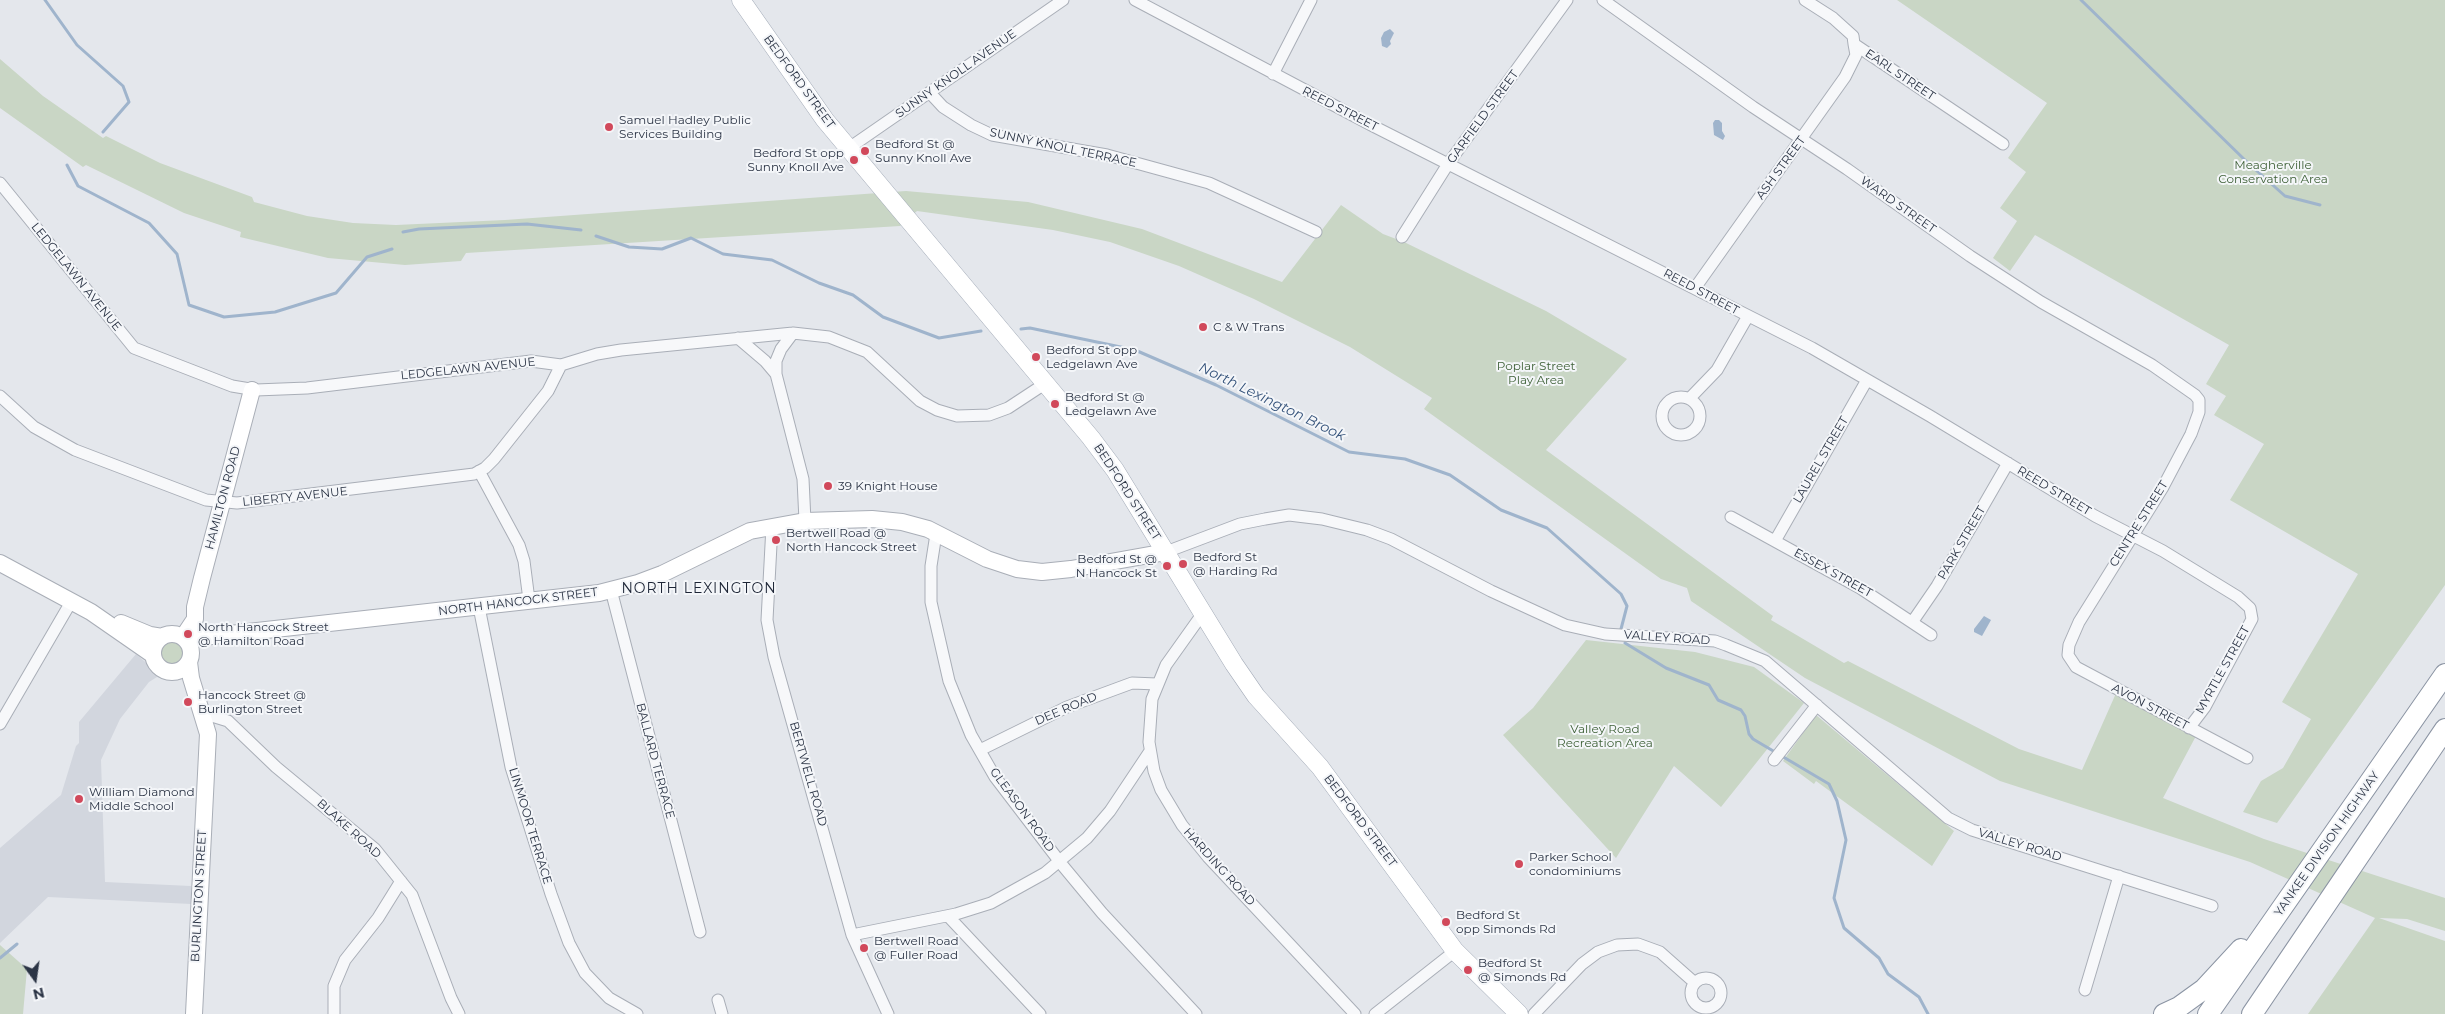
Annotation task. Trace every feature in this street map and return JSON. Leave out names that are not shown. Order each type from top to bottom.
[{"type":"highway","name":"YANKEE DIVISION HIGHWAY","points":[[2208,1014],[2445,674]]},
{"type":"highway","points":[[2252,1014],[2445,729]]},
{"type":"highway","points":[[2164,1014],[2179,1007],[2204,989],[2296,888]]},
{"type":"main road","name":"BEDFORD STREET","points":[[740,0],[825,120],[1046,382],[1115,470],[1256,696],[1325,774],[1454,951],[1519,1014]]},
{"type":"street","name":"SUNNY KNOLL AVENUE","points":[[849,148],[1063,0]]},
{"type":"street","name":"REED STREET","points":[[1135,0],[1448,164],[1804,344],[2131,536],[2208,577],[2238,596],[2251,610]]},
{"type":"street","points":[[1273,74],[1311,0]]},
{"type":"street","name":"GARFIELD STREET","points":[[1402,236],[1448,164],[1567,0]]},
{"type":"street","name":"WARD STREET","points":[[1603,0],[1801,141],[1847,169],[1977,261],[2041,302],[2152,365],[2199,400]]},
{"type":"street","name":"EARL STREET","points":[[1804,0],[1833,18],[1852,36],[1854,44],[2003,144]]},
{"type":"street","name":"ASH STREET","points":[[1695,288],[1845,77],[1856,55],[1854,44]]},
{"type":"street","name":"SUNNY KNOLL TERRACE","points":[[930,93],[944,107],[971,125],[992,135],[1107,155],[1209,183],[1316,232]]},
{"type":"street","name":"LEDGELAWN AVENUE","points":[[0,183],[134,348],[232,386],[252,390],[313,387],[531,361],[561,364],[597,354],[793,333],[829,337],[867,352],[920,401],[936,410],[957,416],[989,415],[1008,408],[1046,382]]},
{"type":"street","points":[[1690,398],[1717,370],[1748,316]]},
{"type":"street","points":[[793,333],[781,349],[776,361],[776,374],[804,479],[805,521]]},
{"type":"street","points":[[738,338],[765,361],[776,374]]},
{"type":"street","name":"LIBERTY AVENUE","points":[[0,396],[34,427],[75,450],[206,500],[221,503],[266,501],[464,477],[479,472],[494,459],[546,394],[561,364]]},
{"type":"street","name":"LAUREL STREET","points":[[1775,541],[1867,380]]},
{"type":"street","name":"HAMILTON ROAD","points":[[180,643],[196,607],[221,503],[252,390]]},
{"type":"street","name":"CENTRE STREET","points":[[2069,645],[2079,622],[2162,487],[2191,434],[2200,412],[2199,400]]},
{"type":"street","name":"PARK STREET","points":[[1912,621],[1944,574],[2008,464]]},
{"type":"street","points":[[479,472],[519,545],[524,562],[528,600]]},
{"type":"street","name":"VALLEY ROAD","points":[[1166,552],[1240,524],[1290,516],[1322,519],[1367,530],[1391,539],[1491,591],[1564,625],[1619,635],[1715,641],[1765,661],[1948,818],[1972,830],[2212,906]]},
{"type":"street","name":"ESSEX STREET","points":[[1731,517],[1860,588],[1931,634]]},
{"type":"street","name":"NORTH HANCOCK STREET","points":[[180,643],[202,643],[206,637],[479,607],[612,590],[656,576],[750,531],[805,521],[874,519],[902,522],[936,534],[987,559],[1017,569],[1042,572],[1071,570],[1166,552]]},
{"type":"street","name":"BERTWELL ROAD","points":[[772,526],[767,620],[771,641],[852,935],[888,1014]]},
{"type":"street","name":"GLEASON ROAD","points":[[936,534],[930,583],[931,602],[949,681],[971,735],[995,777],[1059,861],[1102,913],[1196,1014]]},
{"type":"street","points":[[0,563],[91,612],[150,635],[180,643]]},
{"type":"street","name":"BALLARD TERRACE","points":[[612,590],[700,932]]},
{"type":"street","points":[[0,724],[72,602]]},
{"type":"street","name":"LINMOOR TERRACE","points":[[479,607],[511,767],[551,894],[569,943],[585,973],[609,998],[637,1014]]},
{"type":"street","name":"MYRTLE STREET","points":[[2189,728],[2205,707],[2252,619],[2251,610]]},
{"type":"street","points":[[91,612],[153,655],[161,669],[173,672],[182,669],[180,643]]},
{"type":"street","name":"HARDING ROAD","points":[[1203,612],[1184,636],[1166,664],[1157,684],[1150,714],[1150,750],[1154,771],[1161,790],[1182,825],[1213,862],[1355,1014]]},
{"type":"street","points":[[153,655],[156,643],[180,643]]},
{"type":"street","name":"BURLINGTON STREET","points":[[180,643],[208,734],[194,1014]]},
{"type":"street","name":"AVON STREET","points":[[2069,645],[2068,655],[2076,667],[2247,758]]},
{"type":"street","points":[[173,672],[182,682],[202,714]]},
{"type":"street","name":"DEE ROAD","points":[[980,750],[1067,707],[1132,683],[1157,684]]},
{"type":"street","points":[[1774,760],[1817,705]]},
{"type":"street","name":"BLAKE ROAD","points":[[202,714],[228,721],[276,767],[375,849],[412,895],[451,998],[459,1014]]},
{"type":"street","points":[[852,935],[948,916],[991,903],[1045,873],[1087,838],[1110,811],[1150,750]]},
{"type":"street","points":[[2085,990],[2119,876]]},
{"type":"street","points":[[334,1014],[334,986],[345,960],[378,918],[401,881]]},
{"type":"street","points":[[948,916],[1040,1014]]},
{"type":"street","points":[[1534,1014],[1582,964],[1598,952],[1617,945],[1638,944],[1660,952],[1695,983]]},
{"type":"street","points":[[1375,1014],[1454,951]]},
{"type":"street","points":[[718,1000],[720,1014]]},
{"type":"shaded area","name":"William Diamond Middle School","points":[[136,654],[166,680],[157,677],[149,682],[120,719],[101,760],[105,882],[191,886],[191,904],[48,897],[0,943],[0,848],[61,795],[76,746],[79,743],[79,722]]},
{"type":"green space","name":"Meagherville Conservation Area","points":[[1897,0],[2445,0],[2445,585],[2277,823],[2243,812],[2261,781],[2283,768],[2311,719],[2282,702],[2358,574],[2230,500],[2264,444],[2214,415],[2226,396],[2206,384],[2229,345],[2035,235],[2010,271],[1993,258],[2017,221],[2000,208],[2026,172],[2008,158],[2047,103]]},
{"type":"green space","name":"Poplar Street Play Area","points":[[0,59],[43,96],[103,138],[106,136],[160,163],[252,197],[254,202],[307,216],[353,223],[396,225],[505,220],[906,191],[1028,202],[1142,229],[1282,282],[1341,205],[1383,234],[1404,242],[1546,311],[1627,359],[1546,450],[1773,616],[1771,620],[1844,663],[1848,661],[2019,749],[2082,770],[2117,691],[2196,736],[2163,798],[2264,839],[2445,898],[2445,931],[2407,919],[2379,918],[2445,941],[2445,1014],[2308,1014],[2375,918],[2250,862],[2000,781],[1805,678],[1691,601],[1687,588],[1661,579],[1424,409],[1432,398],[1350,347],[1254,299],[1179,266],[1110,242],[1053,230],[917,211],[900,226],[466,253],[461,261],[405,265],[328,258],[240,237],[241,232],[184,213],[86,165],[83,167],[0,108]]},
{"type":"green space","points":[[172,640],[181,643],[184,652],[181,661],[172,664],[163,661],[160,652],[163,643]]},
{"type":"green space","name":"Valley Road Recreation Area","points":[[1586,640],[1695,652],[1754,667],[1804,703],[1721,807],[1674,766],[1616,858],[1503,735],[1533,708]]},
{"type":"green space","points":[[1816,715],[1954,831],[1932,866],[1816,781],[1814,784],[1783,761]]},
{"type":"green space","points":[[0,945],[27,969],[23,1014],[0,1014]]},
{"type":"water","points":[[1390,29],[1394,33],[1390,41],[1391,44],[1387,48],[1382,46],[1381,38],[1384,32]]},
{"type":"water","points":[[1715,120],[1719,120],[1722,123],[1722,131],[1725,136],[1723,140],[1714,135],[1713,123]]},
{"type":"water","points":[[1984,616],[1991,620],[1982,636],[1974,632],[1974,629]]},
{"type":"waterway","name":"North Lexington Brook","points":[[45,0],[77,45],[123,86],[129,102],[103,132]]},
{"type":"waterway","points":[[2081,0],[2248,163],[2285,196],[2320,205]]},
{"type":"waterway","name":"North Lexington Brook","points":[[67,165],[78,186],[149,223],[177,254],[189,305],[224,317],[275,312],[336,293],[367,257],[392,249]]},
{"type":"waterway","name":"North Lexington Brook","points":[[403,232],[419,229],[527,224],[581,230]]},
{"type":"waterway","name":"North Lexington Brook","points":[[596,236],[629,247],[662,249],[691,238],[723,254],[772,260],[819,283],[853,295],[883,317],[939,338],[981,331]]},
{"type":"waterway","name":"North Lexington Brook","points":[[1021,329],[1030,328],[1135,350],[1216,385],[1349,452],[1405,459],[1450,475],[1501,510],[1547,528],[1621,594],[1627,606],[1621,629]]},
{"type":"waterway","name":"North Lexington Brook","points":[[1625,643],[1666,668],[1709,685],[1718,700],[1741,710],[1745,716],[1749,734],[1753,739],[1829,784],[1837,801],[1846,840],[1834,898],[1844,928],[1879,958],[1888,974],[1919,997],[1928,1014]]},
{"type":"waterway","points":[[0,958],[17,944]]},
{"type":"place","name":"Samuel Hadley Public Services Building","points":[[609,127]]},
{"type":"place","name":"Bedford St @ Sunny Knoll Ave","points":[[865,151]]},
{"type":"place","name":"Bedford St opp Sunny Knoll Ave","points":[[854,160]]},
{"type":"place","name":"C & W Trans","points":[[1203,327]]},
{"type":"place","name":"Bedford St opp Ledgelawn Ave","points":[[1036,357]]},
{"type":"place","name":"Bedford St @ Ledgelawn Ave","points":[[1055,404]]},
{"type":"place","name":"39 Knight House","points":[[828,486]]},
{"type":"place","name":"Bertwell Road @ North Hancock Street","points":[[776,540]]},
{"type":"place","name":"Bedford St @ Harding Rd","points":[[1183,564]]},
{"type":"place","name":"Bedford St @ N Hancock St","points":[[1167,566]]},
{"type":"place","name":"North Hancock Street @ Hamilton Road","points":[[188,634]]},
{"type":"place","name":"Hancock Street @ Burlington Street","points":[[188,702]]},
{"type":"place","name":"William Diamond Middle School","points":[[79,799]]},
{"type":"place","name":"Parker School condominiums","points":[[1519,864]]},
{"type":"place","name":"Bedford St opp Simonds Rd","points":[[1446,922]]},
{"type":"place","name":"Bertwell Road @ Fuller Road","points":[[864,948]]},
{"type":"place","name":"Bedford St @ Simonds Rd","points":[[1468,970]]},
{"type":"district","name":"NORTH LEXINGTON","points":[[699,589]]}]
